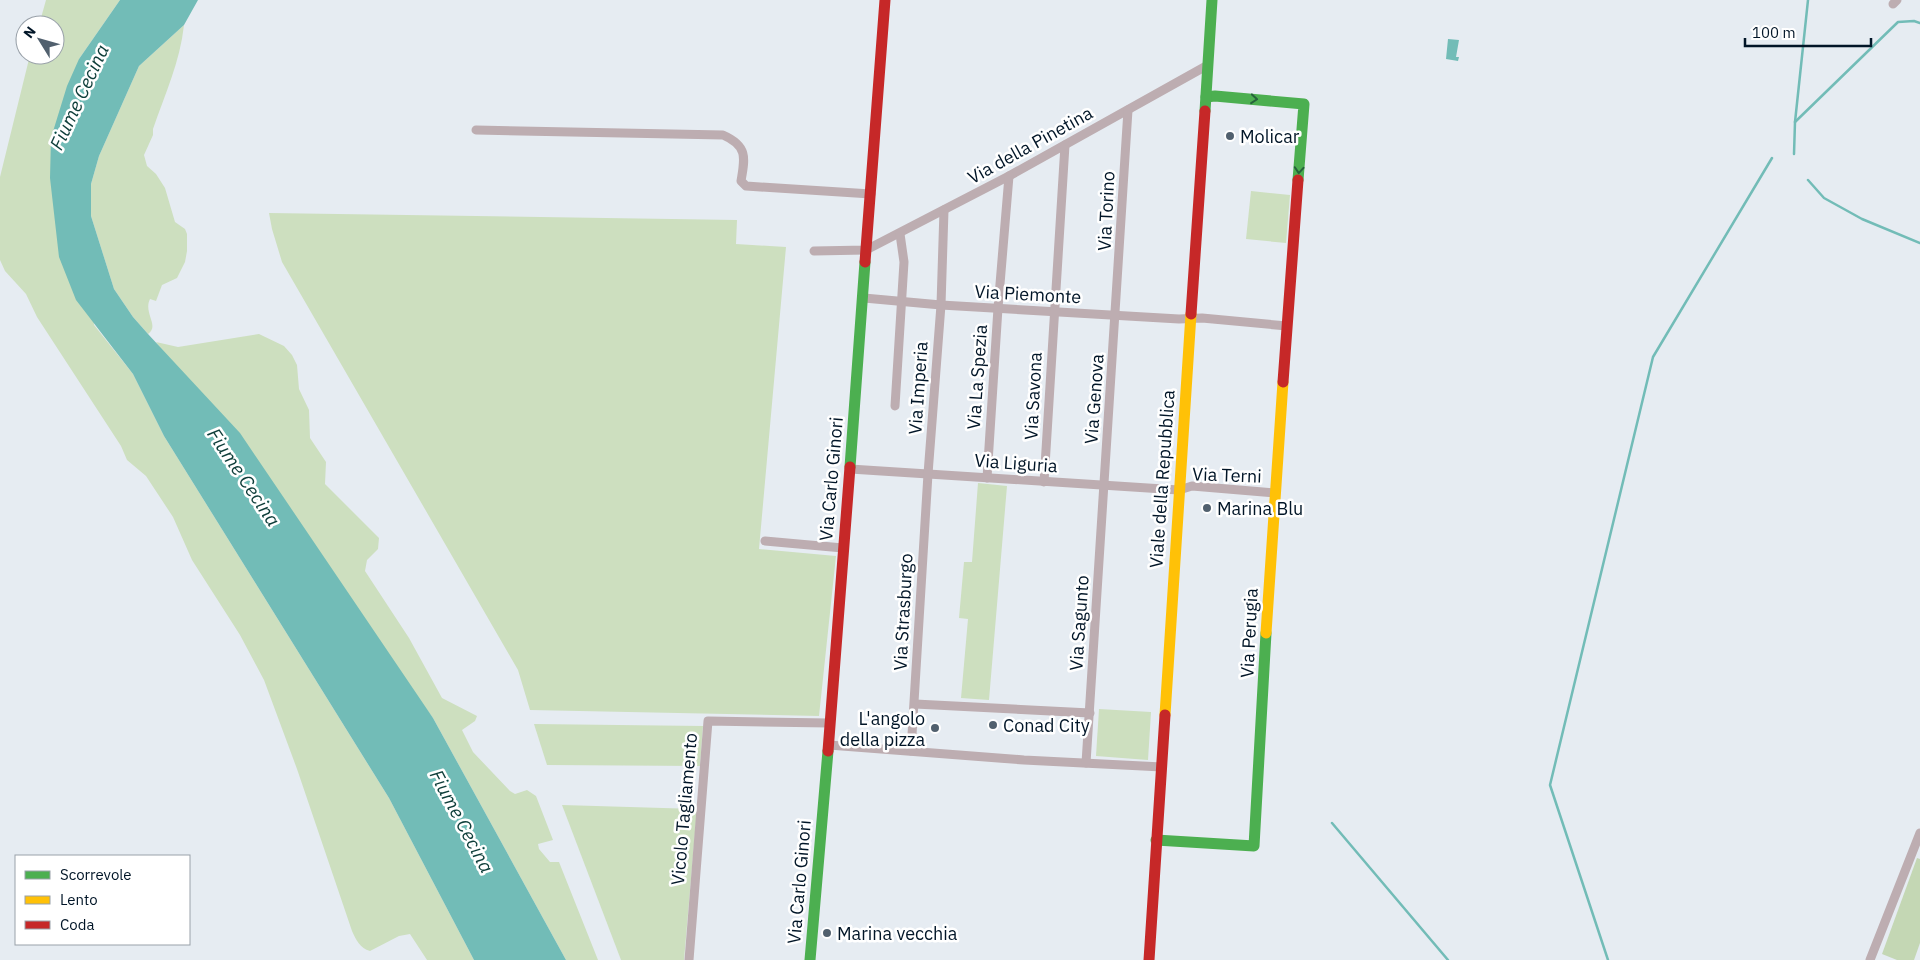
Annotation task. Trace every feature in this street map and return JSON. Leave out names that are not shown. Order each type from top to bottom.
[{"type":"street","name":"Via Carlo Ginori","points":[[810,960],[829,746],[829,723],[886,0]]},
{"type":"street","name":"Viale della Repubblica","points":[[1150,960],[1156,840],[1212,0]]},
{"type":"street","name":"Via della Pinetina","points":[[866,250],[1009,176],[1208,65]]},
{"type":"street","name":"Via Perugia","points":[[1156,840],[1254,846],[1274,493],[1304,104],[1215,96],[1206,97]]},
{"type":"street","name":"Via Torino","points":[[1116,315],[1128,110]]},
{"type":"street","points":[[476,130],[723,135],[736,140],[745,157],[741,181],[746,186],[871,194]]},
{"type":"street","name":"Via Savona","points":[[1044,482],[1066,145]]},
{"type":"street","name":"Via La Spezia","points":[[987,478],[1009,176]]},
{"type":"street","name":"Via Imperia","points":[[928,474],[941,305],[944,210]]},
{"type":"street","points":[[895,406],[903,302],[904,262],[900,234]]},
{"type":"street","points":[[814,251],[866,250]]},
{"type":"street","name":"Via Piemonte","points":[[864,298],[1054,312],[1202,318],[1287,326]]},
{"type":"street","name":"Via Genova","points":[[1104,486],[1116,315]]},
{"type":"street","name":"Via Liguria","points":[[850,469],[1179,490]]},
{"type":"street","name":"Via Strasburgo","points":[[911,751],[928,474]]},
{"type":"street","name":"Via Sagunto","points":[[1086,763],[1104,486]]},
{"type":"street","name":"Via Terni","points":[[1179,490],[1192,486],[1274,493]]},
{"type":"street","points":[[764,541],[843,548]]},
{"type":"street","points":[[915,704],[1090,713]]},
{"type":"street","name":"Vicolo Tagliamento","points":[[689,960],[708,721],[829,723]]},
{"type":"street","points":[[829,746],[1162,767]]},
{"type":"street","points":[[1870,960],[1920,834]]},
{"type":"shaded area","points":[[46,0],[120,0],[79,59],[94,325],[133,374],[164,436],[389,798],[474,960],[427,960],[410,934],[399,936],[370,951],[361,946],[352,931],[297,769],[264,680],[240,635],[192,560],[173,517],[146,476],[127,460],[121,446],[37,317],[26,294],[5,271],[0,260],[0,177],[28,65],[65,65],[65,15],[42,15]]},
{"type":"shaded area","points":[[184,25],[176,65],[153,129],[153,135],[144,155],[147,166],[156,174],[165,188],[175,222],[185,229],[187,234],[187,251],[185,262],[177,278],[162,285],[156,301],[150,299],[148,309],[152,327],[148,334],[133,317],[114,289],[91,216],[91,184],[99,156],[139,66]]},
{"type":"shaded area","points":[[1251,191],[1290,195],[1286,243],[1246,239]]},
{"type":"shaded area","points":[[269,213],[737,220],[736,244],[786,247],[759,549],[836,556],[819,716],[530,710],[518,670],[282,262]]},
{"type":"shaded area","points":[[259,334],[284,346],[292,355],[297,365],[299,389],[309,410],[310,438],[326,462],[325,484],[379,538],[378,549],[367,560],[365,571],[409,638],[442,698],[477,716],[475,721],[462,730],[473,752],[510,791],[515,794],[527,790],[536,796],[553,840],[538,844],[539,849],[550,862],[559,862],[598,960],[566,960],[433,718],[156,342],[178,347]]},
{"type":"shaded area","points":[[978,483],[1007,486],[989,700],[961,698],[968,619],[959,618],[964,562],[972,562]]},
{"type":"shaded area","points":[[1099,709],[1151,712],[1148,760],[1096,756]]},
{"type":"shaded area","points":[[534,724],[703,726],[700,766],[547,765]]},
{"type":"shaded area","points":[[562,805],[697,809],[684,960],[621,960]]},
{"type":"shaded area","points":[[1917,858],[1920,859],[1920,943],[1914,960],[1897,960],[1882,954]]},
{"type":"water","name":"Fiume Cecina","points":[[120,0],[198,0],[184,25],[139,66],[99,156],[91,184],[91,216],[114,289],[133,317],[240,433],[433,718],[566,960],[474,960],[389,798],[164,436],[133,374],[76,300],[59,257],[50,178],[51,138],[67,86],[79,59]]},
{"type":"water","points":[[1448,39],[1459,40],[1456,57],[1459,57],[1458,61],[1446,59]]},
{"type":"waterway","points":[[1794,154],[1795,122],[1808,0]]},
{"type":"waterway","points":[[1795,122],[1898,22],[1914,21],[1920,23]]},
{"type":"waterway","points":[[1608,960],[1550,785],[1653,357],[1772,158]]},
{"type":"waterway","points":[[1808,180],[1824,198],[1862,219],[1920,243]]},
{"type":"waterway","points":[[1332,823],[1448,960]]},
{"type":"traffic: fast","points":[[1205,111],[1212,0]]},
{"type":"traffic: fast","points":[[1206,97],[1215,96],[1304,104],[1298,180]]},
{"type":"traffic: fast","points":[[850,467],[865,262]]},
{"type":"traffic: fast","points":[[1156,840],[1254,846],[1266,633]]},
{"type":"traffic: fast","points":[[810,960],[828,751]]},
{"type":"traffic: slow","points":[[1165,715],[1191,314]]},
{"type":"traffic: slow","points":[[1266,633],[1283,382]]},
{"type":"traffic: jam","points":[[865,262],[885,0]]},
{"type":"traffic: jam","points":[[1191,314],[1205,111]]},
{"type":"traffic: jam","points":[[1283,382],[1298,180]]},
{"type":"traffic: jam","points":[[828,751],[850,467]]},
{"type":"traffic: jam","points":[[1149,960],[1165,715]]},
{"type":"place","name":"Molicar","points":[[1230,136]]},
{"type":"place","name":"Marina Blu","points":[[1207,508]]},
{"type":"place","name":"Conad City","points":[[993,725]]},
{"type":"place","name":"L'angolo della pizza","points":[[935,728]]},
{"type":"place","name":"Marina vecchia","points":[[827,933]]}]
